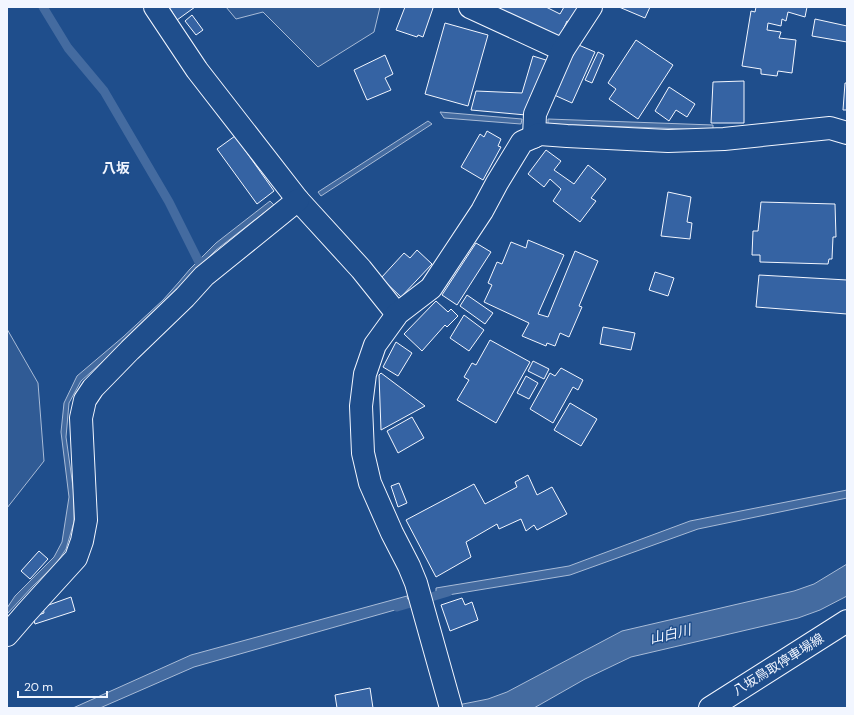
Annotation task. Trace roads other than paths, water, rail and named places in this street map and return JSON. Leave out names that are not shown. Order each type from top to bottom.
[{"type":"street","points":[[155,7],[197,70],[298,200],[361,269],[397,314]]},
{"type":"street","points":[[470,7],[563,50]]},
{"type":"street","points":[[534,137],[535,114],[563,50],[591,7]]},
{"type":"street","points":[[451,708],[416,583],[370,483],[363,453],[361,406],[365,374],[375,345],[397,314],[431,288],[482,212],[497,183],[522,142],[540,134],[668,141],[724,139],[830,128],[847,133]]},
{"type":"street","points":[[7,635],[76,558],[82,541],[86,520],[81,418],[85,400],[93,388],[185,297],[204,276],[298,200]]},
{"type":"street","name":"八坂鳥取停車場線","points":[[710,708],[847,621]]},
{"type":"water","points":[[440,112],[522,119],[521,124],[444,118]]},
{"type":"water","points":[[548,119],[713,125],[713,130],[548,124]]},
{"type":"water","points":[[428,121],[432,124],[321,196],[318,192]]},
{"type":"water","points":[[270,201],[274,205],[216,250],[192,274],[177,295],[81,381],[69,403],[66,437],[74,494],[74,522],[66,549],[56,564],[7,614],[7,608],[15,596],[54,557],[62,542],[69,497],[61,432],[64,403],[77,376],[123,337],[163,300],[190,269],[216,243]]},
{"type":"water","points":[[847,490],[847,498],[698,529],[570,575],[436,597],[436,588],[569,566],[690,521]]},
{"type":"water","name":"山白川","points":[[847,564],[847,596],[820,610],[798,618],[631,657],[585,679],[534,708],[443,708],[488,699],[507,692],[622,631],[794,591],[814,584]]},
{"type":"water","points":[[407,596],[409,606],[194,667],[100,708],[73,708],[191,655]]},
{"type":"waterway","points":[[43,7],[68,48],[104,91],[169,202],[199,262]]},
{"type":"waterway","points":[[397,607],[448,592]]},
{"type":"district","name":"八坂","points":[[116,168]]}]
